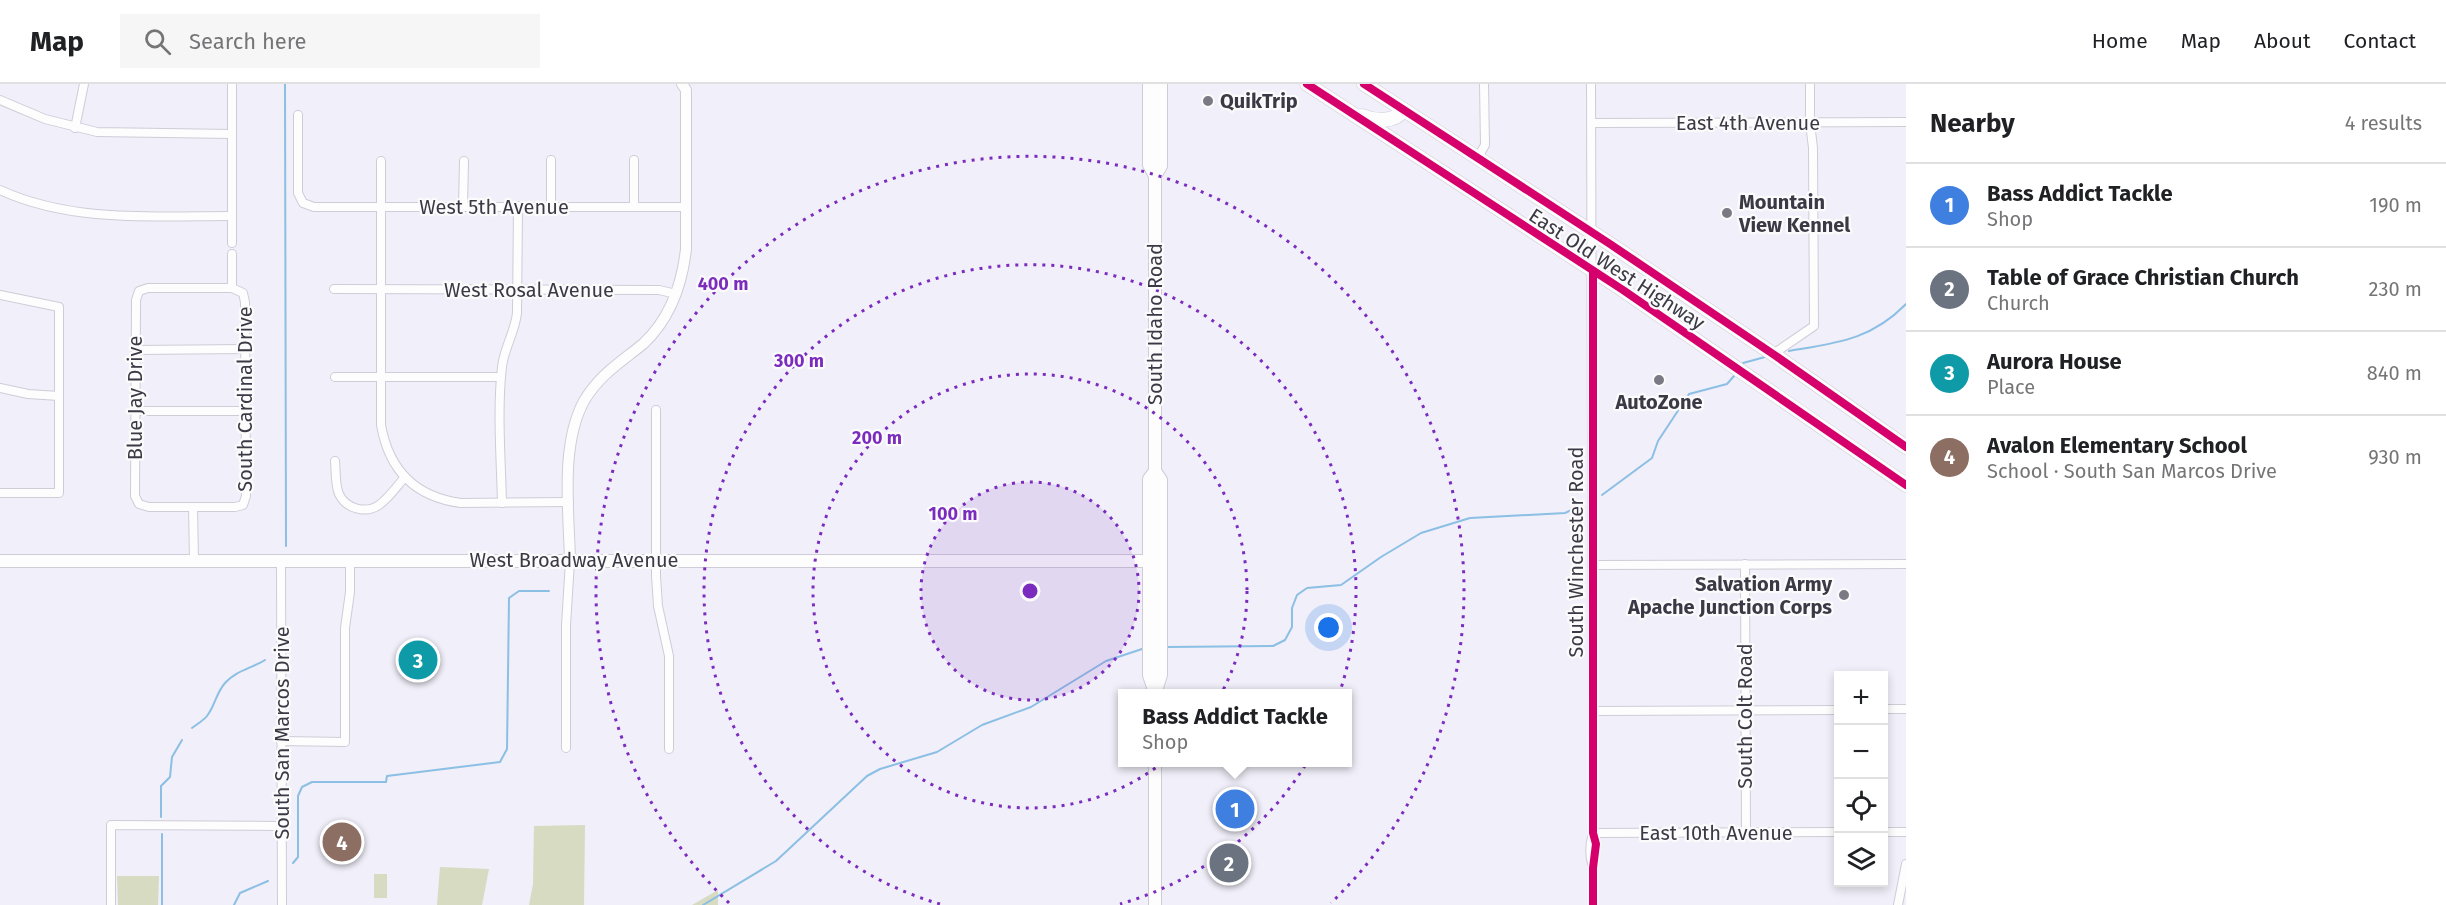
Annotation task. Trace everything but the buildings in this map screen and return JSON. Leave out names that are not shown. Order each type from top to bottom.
[{"type":"main road","name":"South Idaho Road","points":[[1149,84],[1149,165],[1155,176],[1155,471],[1161,480],[1155,646],[1149,675],[1154,689]]},
{"type":"main road","name":"South Idaho Road","points":[[1155,176],[1161,166],[1161,84]]},
{"type":"main road","name":"East Old West Highway","points":[[1307,84],[1593,271],[1906,485]]},
{"type":"main road","name":"East Old West Highway","points":[[1364,84],[1592,232],[1906,447]]},
{"type":"main road","points":[[1341,107],[1376,120],[1395,117],[1404,110]]},
{"type":"main road","name":"South Idaho Road","points":[[1155,471],[1149,479],[1148,561],[1155,646]]},
{"type":"main road","name":"West Broadway Avenue","points":[[0,561],[1148,561]]},
{"type":"main road","points":[[1155,767],[1155,905]]},
{"type":"street","points":[[75,128],[84,84]]},
{"type":"street","points":[[232,84],[232,243]]},
{"type":"street","points":[[1477,159],[1485,145],[1484,84]]},
{"type":"street","name":"South Winchester Road","points":[[1591,84],[1593,833],[1590,856],[1593,868],[1593,905]]},
{"type":"street","points":[[1773,354],[1814,326],[1813,148],[1810,123],[1810,84]]},
{"type":"street","points":[[566,748],[570,447],[584,402],[606,372],[643,343],[660,324],[676,294],[683,271],[686,249],[687,86]]},
{"type":"street","points":[[0,100],[45,119],[75,128],[121,134],[232,134]]},
{"type":"street","name":"West 5th Avenue","points":[[298,115],[298,193],[303,203],[314,207],[685,207]]},
{"type":"street","name":"East 4th Avenue","points":[[1591,123],[1906,122]]},
{"type":"street","points":[[381,160],[381,425],[389,456],[416,488],[445,501],[569,502]]},
{"type":"street","points":[[551,160],[551,207]]},
{"type":"street","points":[[634,160],[634,207]]},
{"type":"street","points":[[463,207],[464,161]]},
{"type":"street","points":[[0,189],[28,201],[85,213],[116,216],[232,216]]},
{"type":"street","points":[[502,503],[501,377],[505,352],[516,325],[518,206]]},
{"type":"street","name":"South Cardinal Drive","points":[[193,507],[235,507],[243,505],[246,496],[246,349],[243,293],[232,288],[232,254]]},
{"type":"street","name":"Blue Jay Drive","points":[[193,507],[139,504],[135,496],[136,300],[139,291],[148,288],[232,288]]},
{"type":"street","name":"West Rosal Avenue","points":[[334,289],[659,290],[676,294]]},
{"type":"street","points":[[0,295],[59,307],[59,493],[0,493]]},
{"type":"street","points":[[136,350],[246,349]]},
{"type":"street","points":[[334,377],[501,377]]},
{"type":"street","points":[[0,388],[28,394],[59,396]]},
{"type":"street","points":[[656,410],[656,561],[658,606],[669,656],[669,749]]},
{"type":"street","points":[[135,411],[246,411]]},
{"type":"street","points":[[335,461],[339,495],[352,507],[360,510],[369,510],[381,503],[405,477]]},
{"type":"street","points":[[193,507],[194,560]]},
{"type":"street","name":"South San Marcos Drive","points":[[281,560],[282,905]]},
{"type":"street","points":[[281,741],[345,742],[345,628],[350,592],[350,560]]},
{"type":"street","name":"South Colt Road","points":[[1745,564],[1746,832]]},
{"type":"street","points":[[1592,565],[1906,564]]},
{"type":"street","points":[[1888,709],[1906,709]]},
{"type":"street","points":[[1593,711],[1834,710]]},
{"type":"street","points":[[111,905],[111,825],[282,826]]},
{"type":"street","name":"East 10th Avenue","points":[[1593,833],[1834,832]]},
{"type":"street","points":[[1888,832],[1906,832]]},
{"type":"street","points":[[1898,905],[1906,864]]},
{"type":"green space","points":[[585,825],[584,905],[529,905],[533,884],[534,826]]},
{"type":"green space","points":[[440,867],[489,869],[482,905],[437,905]]},
{"type":"green space","points":[[374,874],[387,874],[387,898],[374,898]]},
{"type":"green space","points":[[117,876],[159,876],[158,905],[118,905]]},
{"type":"green space","points":[[718,890],[718,905],[692,905]]},
{"type":"waterway","points":[[285,84],[286,546]]},
{"type":"waterway","points":[[1789,351],[1837,342],[1866,333],[1893,316],[1906,304]]},
{"type":"waterway","points":[[1743,363],[1765,357]]},
{"type":"waterway","points":[[1602,495],[1652,458],[1658,441],[1689,394],[1727,384],[1734,376]]},
{"type":"waterway","points":[[1168,647],[1273,646],[1285,640],[1292,627],[1292,608],[1297,595],[1307,588],[1341,585],[1421,533],[1470,518],[1565,513],[1580,506]]},
{"type":"waterway","points":[[293,863],[298,857],[298,796],[302,787],[312,782],[386,782],[387,776],[500,762],[507,749],[509,598],[519,591],[549,591]]},
{"type":"waterway","points":[[703,905],[776,861],[867,776],[880,769],[937,752],[982,725],[1031,707],[1106,661],[1142,649]]},
{"type":"waterway","points":[[192,728],[207,716],[229,679],[265,660]]},
{"type":"waterway","points":[[161,817],[161,786],[170,777],[172,757],[182,740]]},
{"type":"waterway","points":[[162,834],[162,905]]},
{"type":"waterway","points":[[234,905],[240,893],[268,881]]},
{"type":"cycle path","points":[[1307,84],[1623,290],[1906,485]]},
{"type":"cycle path","points":[[1364,84],[1610,244],[1906,447]]},
{"type":"cycle path","points":[[1593,271],[1593,833],[1596,844],[1593,868],[1593,905]]},
{"type":"place","name":"QuikTrip","points":[[1208,101]]},
{"type":"place","name":"Mountain View Kennel","points":[[1727,213]]},
{"type":"place","name":"AutoZone","points":[[1659,380]]},
{"type":"place","name":"Salvation Army Apache Junction Corps","points":[[1844,595]]},
{"type":"place","name":"Aurora House","points":[[418,660]]},
{"type":"place","name":"Bass Addict Tackle","points":[[1235,809]]},
{"type":"place","name":"Avalon Elementary School","points":[[342,842]]},
{"type":"place","name":"Table of Grace Christian Church","points":[[1229,863]]}]
